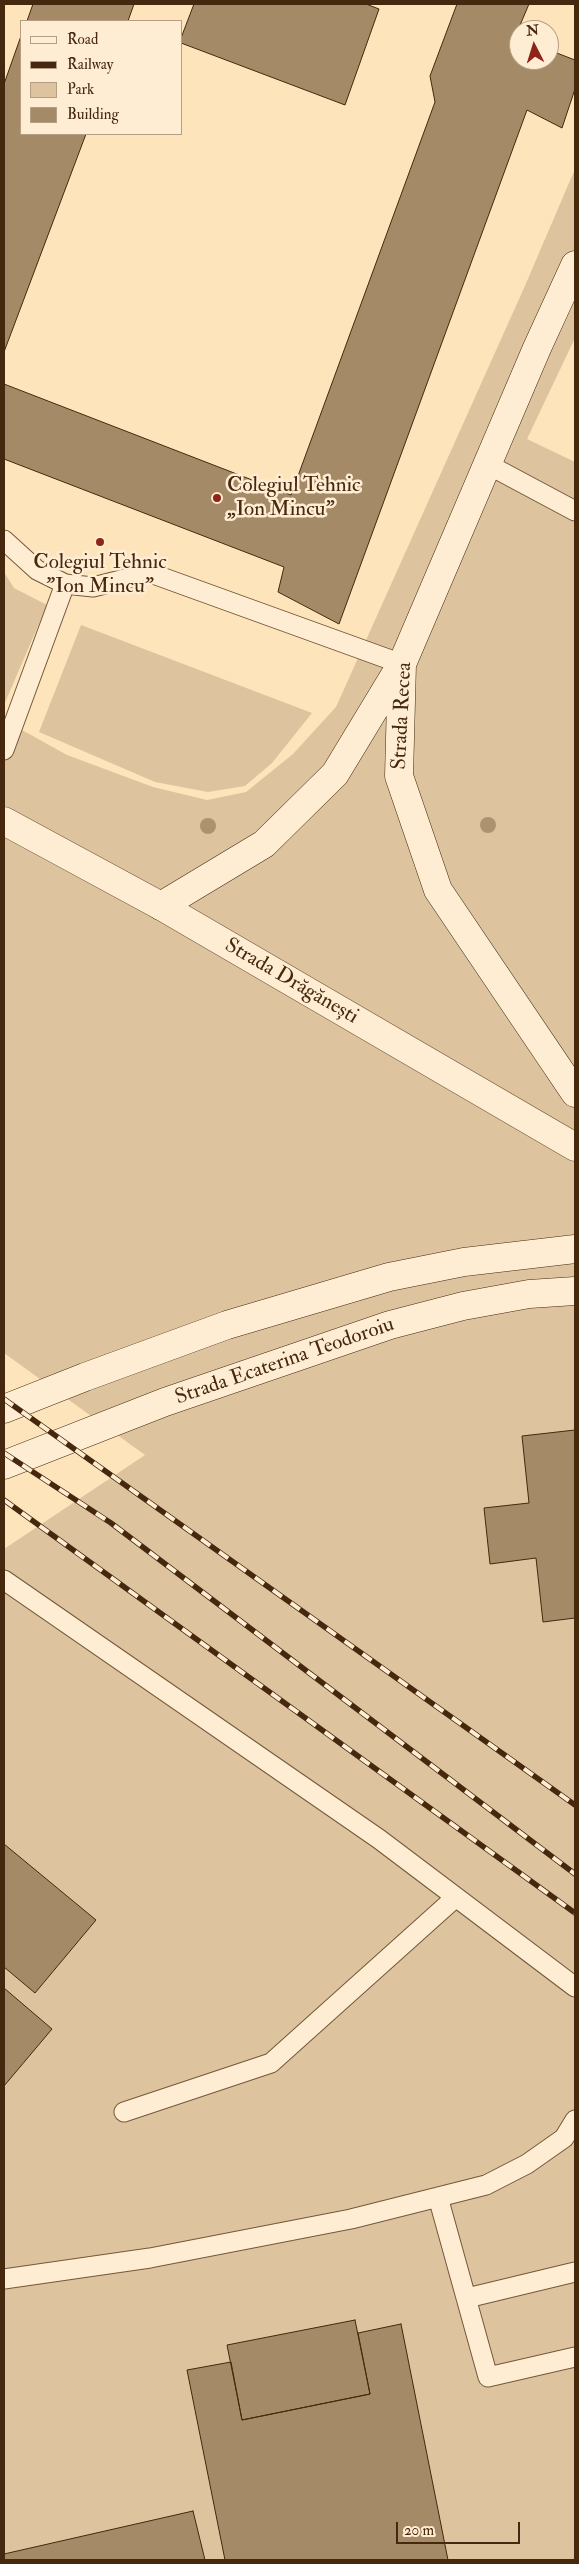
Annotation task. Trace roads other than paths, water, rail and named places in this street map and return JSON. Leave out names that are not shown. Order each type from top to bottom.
[{"type":"main road","name":"Strada Recea","points":[[575,265],[487,464],[402,664],[399,776],[438,890],[575,1093]]},
{"type":"main road","points":[[161,906],[264,844],[335,774],[402,664]]},
{"type":"main road","name":"Strada Drăgănești","points":[[4,821],[161,906],[575,1147]]},
{"type":"main road","points":[[4,1409],[227,1325],[389,1277],[464,1262],[575,1249]]},
{"type":"main road","name":"Strada Ecaterina Teodoroiu","points":[[4,1465],[165,1402],[390,1325],[463,1306],[529,1294],[575,1291]]},
{"type":"lane","points":[[487,464],[575,511]]},
{"type":"lane","points":[[4,540],[37,570],[65,584],[93,587],[129,578],[142,570],[402,664]]},
{"type":"lane","points":[[4,750],[65,584]]},
{"type":"lane","points":[[4,1580],[379,1839],[575,1987]]},
{"type":"lane","points":[[124,2112],[271,2063],[456,1898]]},
{"type":"lane","points":[[4,2278],[150,2258],[351,2219],[486,2185],[527,2164],[564,2138],[575,2120]]},
{"type":"lane","points":[[438,2197],[488,2377],[575,2357]]},
{"type":"lane","points":[[467,2298],[575,2272]]},
{"type":"railway","points":[[4,1399],[575,1805]]},
{"type":"railway","points":[[4,1453],[111,1523],[575,1874]]},
{"type":"railway","points":[[4,1500],[575,1913]]},
{"type":"place","name":"Colegiul Tehnic „Ion Mincu”","points":[[217,498]]},
{"type":"place","name":"Colegiul Tehnic \"Ion Mincu\"","points":[[100,542]]}]
